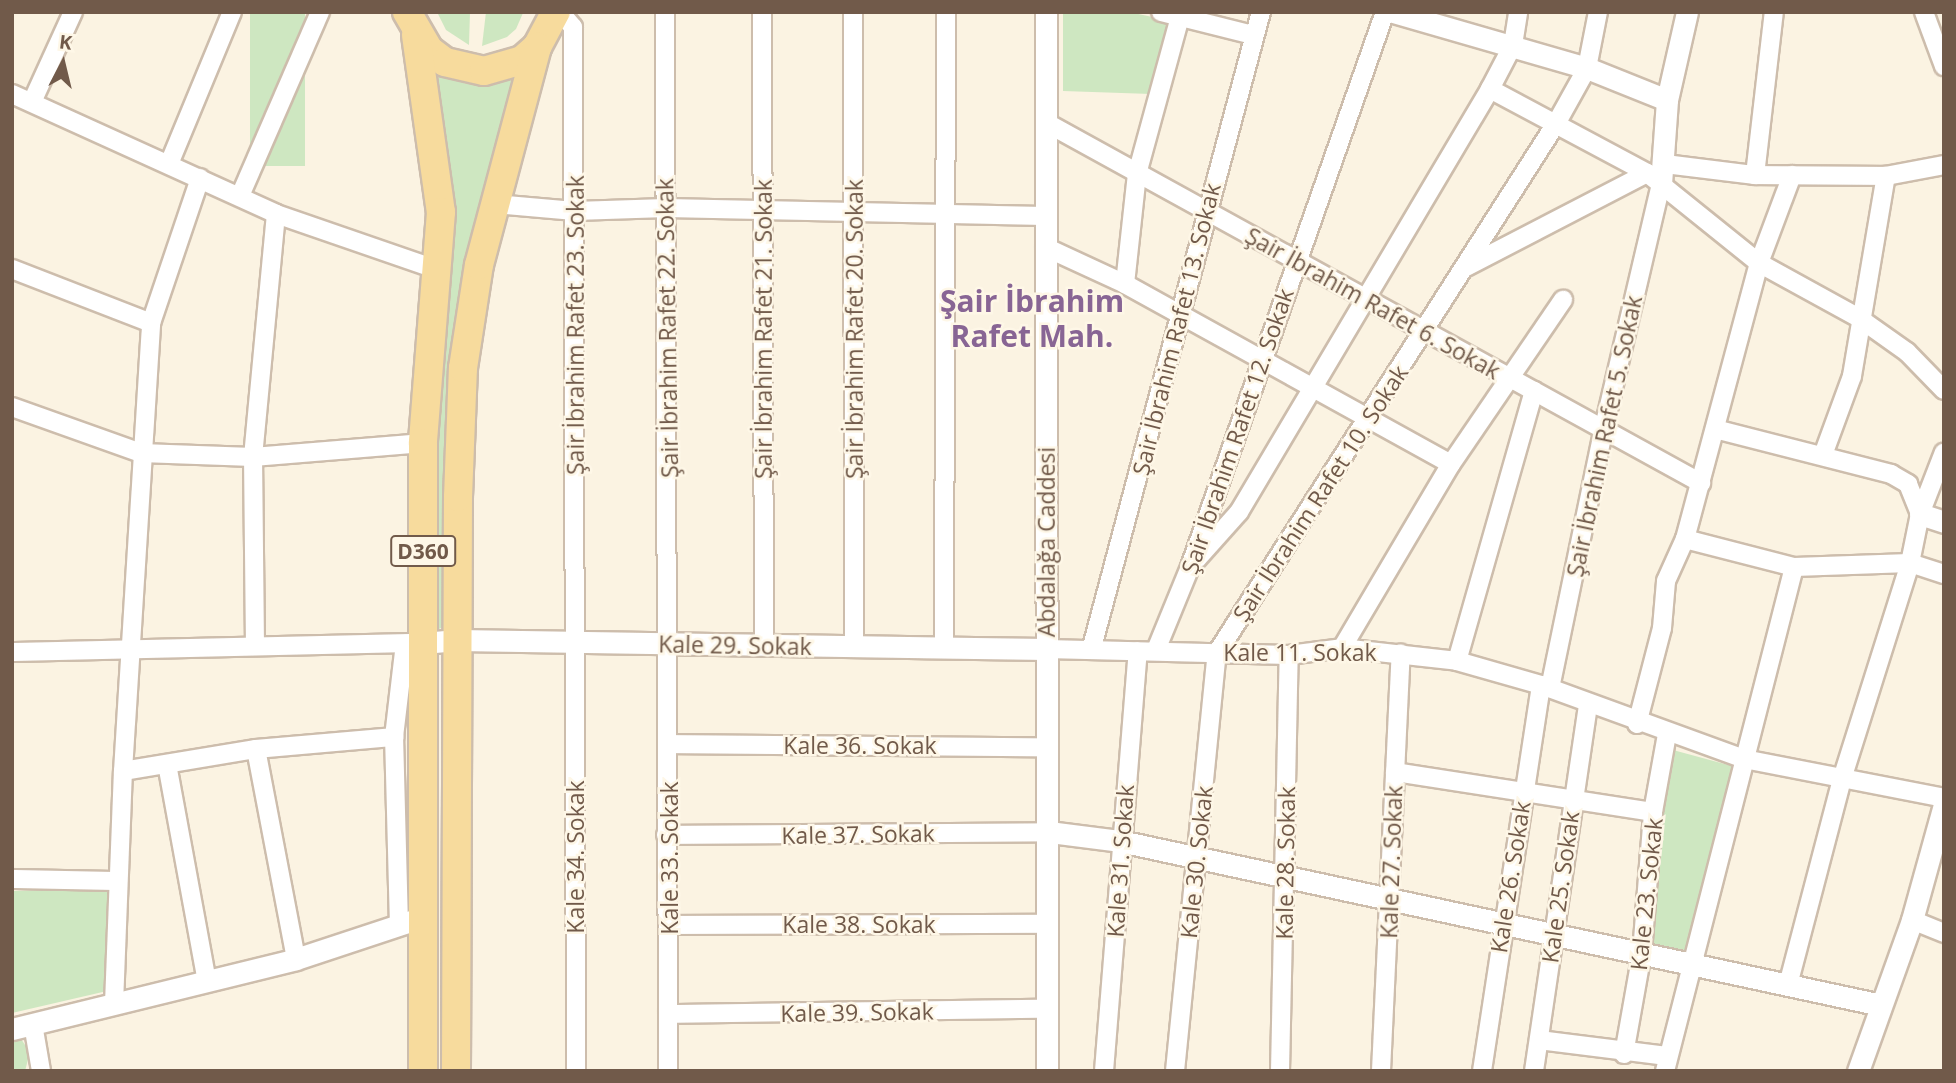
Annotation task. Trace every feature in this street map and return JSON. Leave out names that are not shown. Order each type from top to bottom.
[{"type":"main road","points":[[412,23],[445,62],[484,71],[522,60],[537,47],[558,12]]},
{"type":"main road","name":"D360","points":[[412,23],[441,212],[439,270],[423,443],[414,643],[411,921],[423,1071]]},
{"type":"main road","name":"D360","points":[[456,1071],[457,640],[463,368],[479,265],[537,47]]},
{"type":"street","points":[[32,102],[73,12]]},
{"type":"street","points":[[169,164],[232,12]]},
{"type":"street","points":[[240,196],[320,12]]},
{"type":"street","name":"Şair İbrahim Rafet 23. Sokak","points":[[558,12],[573,27],[574,643]]},
{"type":"street","name":"Şair İbrahim Rafet 22. Sokak","points":[[665,12],[670,645]]},
{"type":"street","name":"Şair İbrahim Rafet 21. Sokak","points":[[762,12],[764,646]]},
{"type":"street","name":"Şair İbrahim Rafet 20. Sokak","points":[[853,12],[854,647]]},
{"type":"street","points":[[944,646],[943,213],[946,12]]},
{"type":"street","name":"Abdalağa Caddesi","points":[[1046,12],[1046,649],[1049,747],[1046,1071]]},
{"type":"street","points":[[1161,12],[1253,35]]},
{"type":"street","name":"Şair İbrahim Rafet 13. Sokak","points":[[1092,647],[1261,12]]},
{"type":"street","name":"Şair İbrahim Rafet 12. Sokak","points":[[1147,651],[1190,567],[1385,12]]},
{"type":"street","points":[[1392,12],[1434,17],[1587,68],[1667,100]]},
{"type":"street","points":[[1190,567],[1238,512],[1490,89],[1513,45],[1518,12]]},
{"type":"street","name":"Şair İbrahim Rafet 10. Sokak","points":[[1217,653],[1557,122],[1587,68],[1598,12]]},
{"type":"street","points":[[1658,173],[1667,100],[1687,12]]},
{"type":"street","points":[[1755,175],[1774,12]]},
{"type":"street","points":[[1924,12],[1944,66]]},
{"type":"street","points":[[1125,284],[1137,174],[1180,17]]},
{"type":"street","points":[[1490,89],[1658,173],[1759,263],[1859,318],[1907,352],[1944,390]]},
{"type":"street","points":[[12,94],[276,214],[439,270]]},
{"type":"street","name":"Şair İbrahim Rafet 6. Sokak","points":[[1045,122],[1422,333],[1604,427],[1701,483]]},
{"type":"street","points":[[1463,268],[1658,173],[1886,176],[1944,165]]},
{"type":"street","name":"Şair İbrahim Rafet 5. Sokak","points":[[1545,687],[1658,173]]},
{"type":"street","points":[[1637,724],[1662,628],[1666,581],[1685,539],[1759,263],[1793,175]]},
{"type":"street","points":[[1823,456],[1852,376],[1859,318],[1886,176]]},
{"type":"street","points":[[114,1004],[123,771],[151,323],[200,178]]},
{"type":"street","points":[[495,204],[575,211],[666,208],[1045,216]]},
{"type":"street","points":[[255,646],[253,457],[276,214]]},
{"type":"street","points":[[1045,247],[1125,284],[1370,416],[1451,464]]},
{"type":"street","points":[[12,269],[151,323]]},
{"type":"street","points":[[1342,648],[1451,464],[1563,300]]},
{"type":"street","points":[[1457,661],[1534,391]]},
{"type":"street","points":[[12,407],[141,453],[253,457],[423,443]]},
{"type":"street","points":[[1715,429],[1891,474],[1908,484],[1920,514],[1944,522]]},
{"type":"street","points":[[1788,985],[1842,779],[1910,563],[1920,514],[1944,452]]},
{"type":"street","points":[[1685,539],[1794,568],[1910,563],[1944,573]]},
{"type":"street","points":[[1539,1040],[1666,1063],[1794,568]]},
{"type":"street","name":"Kale 29. Sokak","points":[[414,643],[457,640],[1046,649]]},
{"type":"street","points":[[12,652],[131,646],[414,643],[394,737],[411,921],[296,960],[23,1026],[41,1071]]},
{"type":"street","name":"Kale 34. Sokak","points":[[574,643],[576,1071]]},
{"type":"street","name":"Kale 33. Sokak","points":[[668,1071],[670,925],[666,835],[670,645]]},
{"type":"street","name":"Kale 11. Sokak","points":[[1046,649],[1092,647],[1289,655],[1342,648],[1457,661],[1545,687],[1637,724],[1744,759],[1944,798]]},
{"type":"street","name":"Kale 31. Sokak","points":[[1104,1071],[1120,841],[1147,651]]},
{"type":"street","name":"Kale 30. Sokak","points":[[1175,1071],[1217,653]]},
{"type":"street","name":"Kale 27. Sokak","points":[[1381,1071],[1401,653]]},
{"type":"street","name":"Kale 28. Sokak","points":[[1280,1071],[1289,655]]},
{"type":"street","name":"Kale 26. Sokak","points":[[1482,1071],[1501,925],[1545,687]]},
{"type":"street","name":"Kale 25. Sokak","points":[[1534,1071],[1588,704]]},
{"type":"street","name":"Kale 23. Sokak","points":[[1624,1054],[1642,953],[1653,812],[1667,734]]},
{"type":"street","points":[[123,771],[256,749],[394,737]]},
{"type":"street","name":"Kale 36. Sokak","points":[[670,744],[1049,747]]},
{"type":"street","points":[[256,749],[296,960]]},
{"type":"street","points":[[167,764],[207,982]]},
{"type":"street","points":[[1395,772],[1653,812]]},
{"type":"street","points":[[1858,1071],[1912,920],[1944,805]]},
{"type":"street","points":[[1049,832],[1120,841],[1881,1005]]},
{"type":"street","name":"Kale 37. Sokak","points":[[666,835],[1049,832]]},
{"type":"street","points":[[12,880],[118,881]]},
{"type":"street","points":[[1912,920],[1944,933]]},
{"type":"street","name":"Kale 38. Sokak","points":[[670,925],[1048,924]]},
{"type":"street","name":"Kale 39. Sokak","points":[[668,1014],[1047,1009]]},
{"type":"green space","points":[[250,12],[305,12],[305,166],[250,166]]},
{"type":"green space","points":[[437,12],[470,12],[469,45],[446,30]]},
{"type":"green space","points":[[486,12],[523,13],[516,29],[507,37],[482,46]]},
{"type":"green space","points":[[1063,12],[1129,12],[1171,21],[1151,94],[1063,91]]},
{"type":"green space","points":[[432,75],[468,84],[519,76],[476,215],[464,287],[446,625],[439,629],[435,615]]},
{"type":"green space","points":[[1673,750],[1732,766],[1687,953],[1648,944],[1657,813]]},
{"type":"green space","points":[[110,888],[107,991],[12,1013],[12,891]]},
{"type":"green space","points":[[21,1039],[30,1052],[25,1071],[12,1071],[12,1041]]},
{"type":"district","name":"Şair İbrahim Rafet Mah.","points":[[1032,318]]}]
